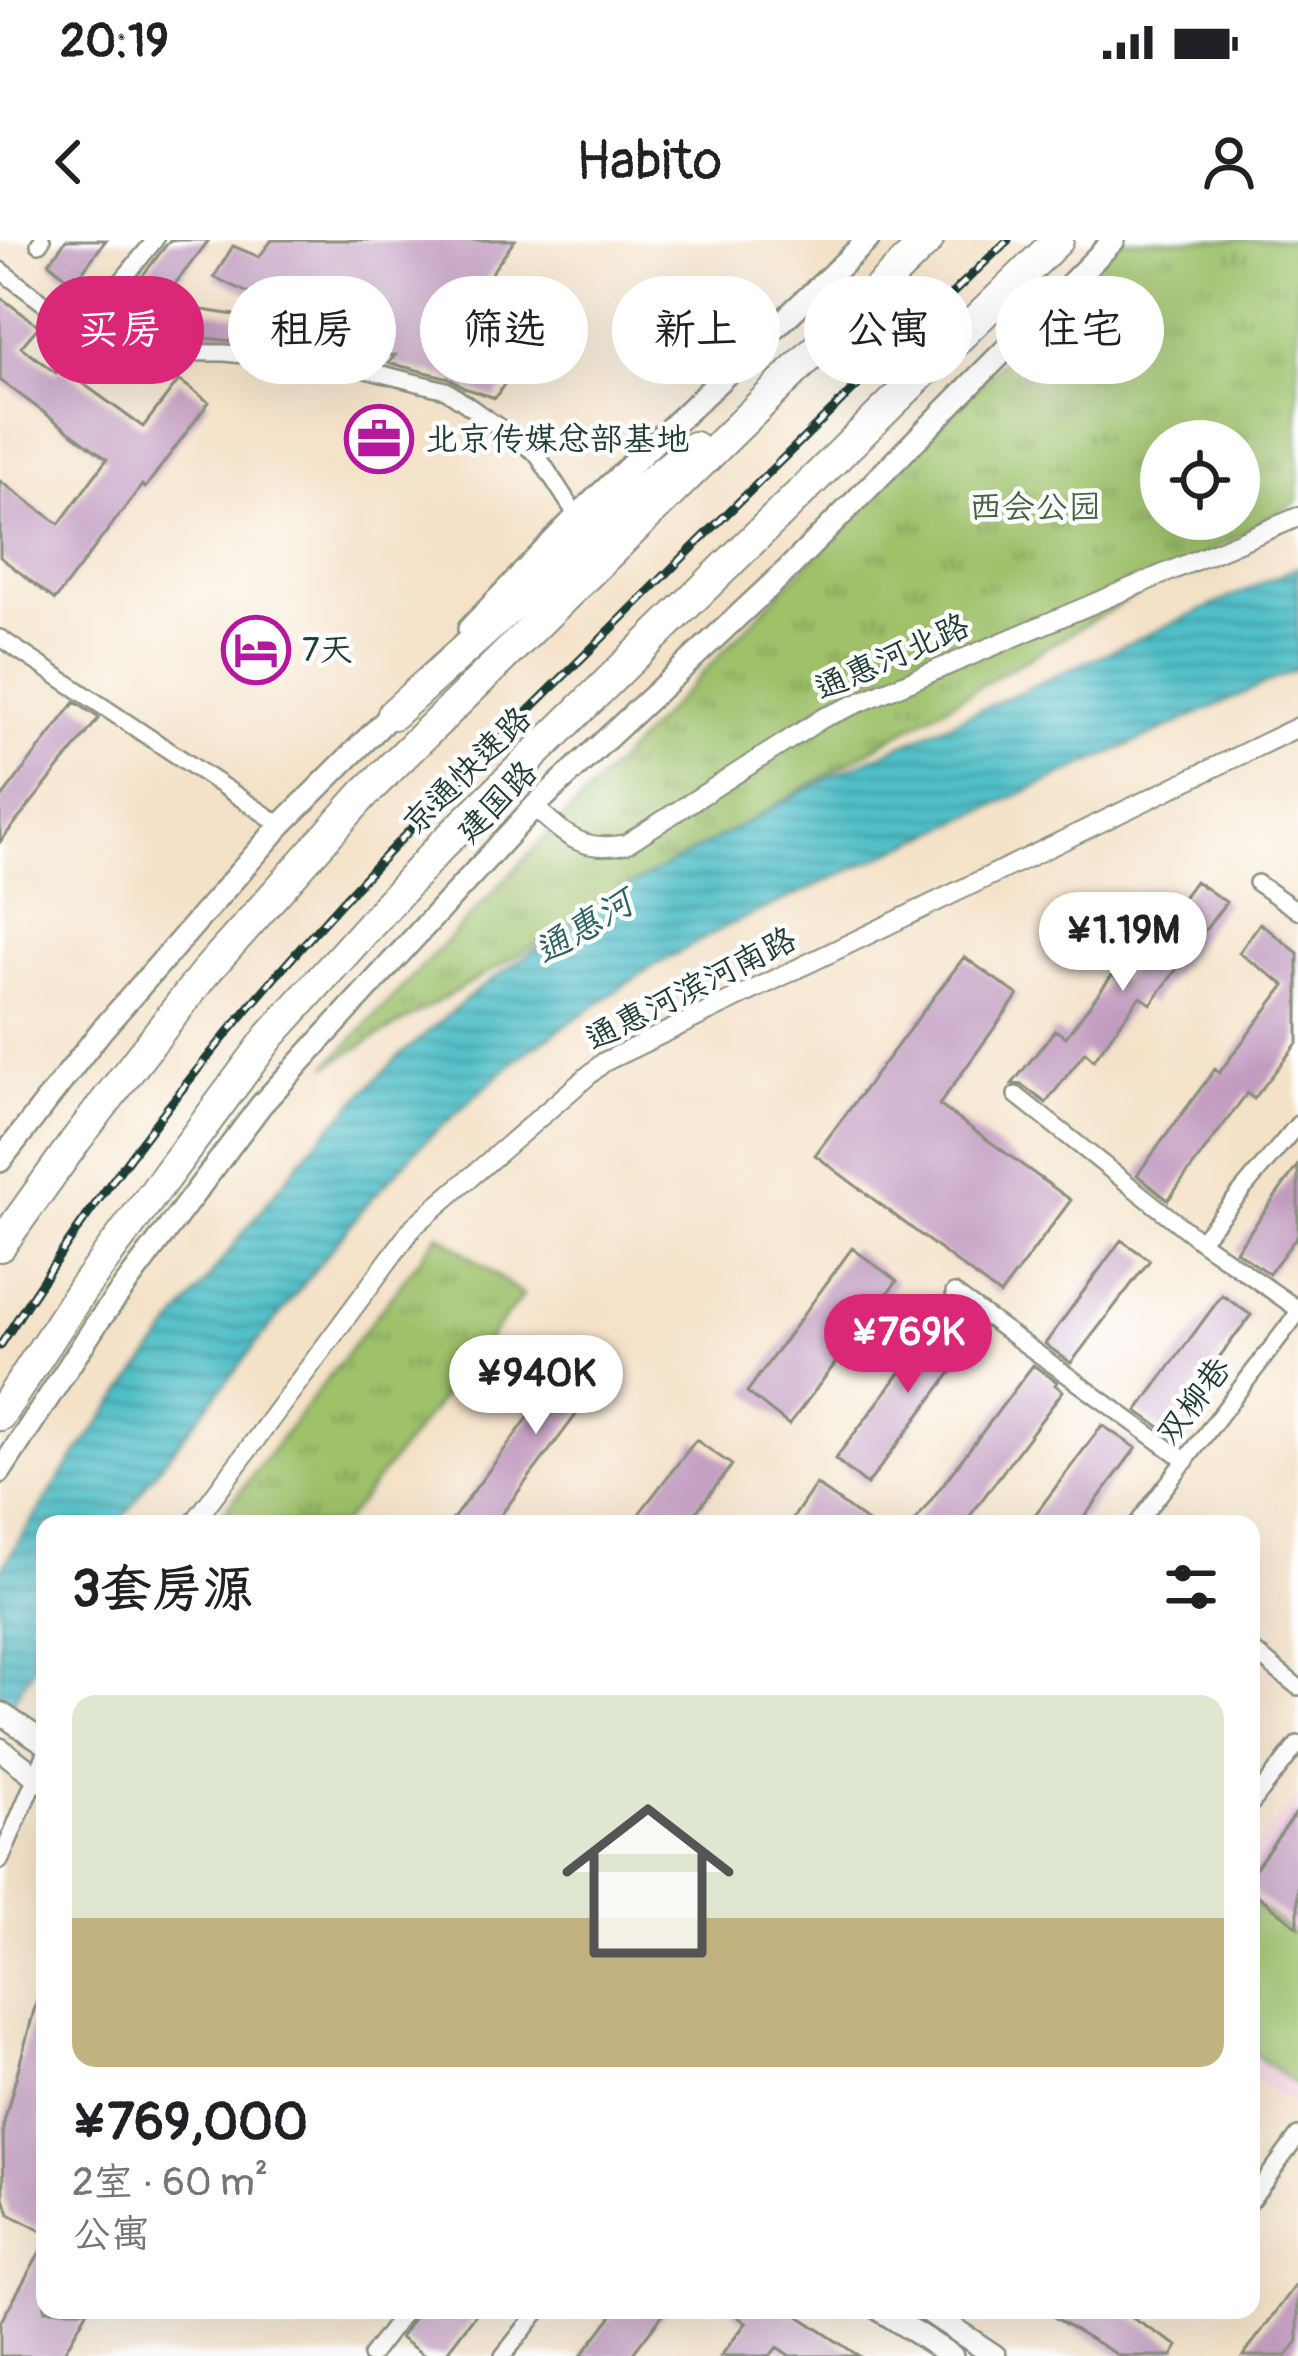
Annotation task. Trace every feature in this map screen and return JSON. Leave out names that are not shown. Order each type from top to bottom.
[{"type":"highway","name":"京通快速路","points":[[892,276],[928,240]]},
{"type":"highway","name":"京通快速路","points":[[0,1415],[82,1292],[271,1036],[440,847],[1058,240]]},
{"type":"highway","points":[[393,714],[643,488],[804,358]]},
{"type":"highway","name":"京通快速路","points":[[0,1246],[203,974],[363,795],[804,364]]},
{"type":"main road","points":[[0,1161],[101,1031],[281,825],[393,714],[577,516],[868,240]]},
{"type":"main road","name":"建国路","points":[[0,1472],[97,1323],[261,1105],[534,807],[787,570],[1114,240]]},
{"type":"main road","points":[[0,1713],[36,1736]]},
{"type":"main road","points":[[4,1752],[36,1777]]},
{"type":"main road","points":[[894,2319],[952,2356]]},
{"type":"main road","points":[[940,2319],[995,2356]]},
{"type":"street","points":[[126,276],[155,240]]},
{"type":"street","points":[[0,270],[108,352],[225,353],[332,364],[446,389],[536,453],[577,516]]},
{"type":"street","name":"通惠河北路","points":[[534,807],[578,843],[600,849],[626,844],[823,718],[1298,517]]},
{"type":"street","points":[[0,638],[281,825]]},
{"type":"street","name":"通惠河滨河南路","points":[[201,1515],[415,1226],[604,1062],[1298,727]]},
{"type":"street","points":[[1257,884],[1298,911]]},
{"type":"street","points":[[1016,1095],[1200,1241],[1298,1311]]},
{"type":"street","points":[[1200,1241],[1298,1124]]},
{"type":"street","points":[[954,1292],[1186,1461]]},
{"type":"street","name":"双柳巷","points":[[1144,1515],[1298,1311]]},
{"type":"street","points":[[1260,1656],[1298,1687]]},
{"type":"street","points":[[1260,1793],[1298,1744]]},
{"type":"street","points":[[0,1861],[36,1788]]},
{"type":"street","points":[[1260,2188],[1298,2136]]},
{"type":"street","points":[[376,2354],[400,2319]]},
{"type":"street","points":[[503,2356],[531,2319]]},
{"type":"shaded area","points":[[1298,1796],[1298,2109],[1260,2083],[1260,1844]]},
{"type":"green space","name":"西会公园","points":[[1117,240],[1298,240],[1298,501],[1260,523],[1260,420],[1140,420],[1140,540],[1231,540],[327,1066],[996,367],[996,384],[1164,384],[1164,276],[1083,276]]},
{"type":"green space","points":[[439,1234],[523,1295],[349,1515],[222,1515]]},
{"type":"green space","points":[[1260,1908],[1298,1937],[1298,2087],[1260,2058]]},
{"type":"water","name":"通惠河","points":[[1298,567],[1298,669],[729,925],[647,970],[518,1058],[422,1144],[366,1205],[126,1515],[36,1515],[71,1461],[240,1237],[309,1150],[398,1057],[480,988],[617,893],[832,776]]},
{"type":"water","points":[[36,1515],[36,1662],[0,1723],[0,1571]]},
{"type":"building","points":[[66,240],[106,240],[79,276],[65,276],[49,263]]},
{"type":"building","points":[[170,240],[209,240],[181,276],[142,276]]},
{"type":"building","points":[[272,240],[515,240],[489,276],[420,276],[420,371],[396,365],[396,276],[228,276],[228,284],[214,277],[233,246],[259,257]]},
{"type":"building","points":[[0,297],[36,324],[21,347],[36,358],[36,384],[84,384],[143,427],[176,384],[184,384],[209,402],[55,600],[0,557],[0,481],[59,524],[107,459],[0,380]]},
{"type":"building","points":[[204,310],[228,314],[228,341],[204,338]]},
{"type":"building","points":[[458,384],[504,384],[495,398]]},
{"type":"building","points":[[75,702],[99,718],[0,842],[0,800]]},
{"type":"building","points":[[1195,881],[1226,902],[1151,1004],[1140,996],[1094,1060],[1085,1052],[1046,1103],[1022,1085],[1012,1084],[1055,1030],[1066,1037],[1112,975],[1122,982]]},
{"type":"building","points":[[1260,923],[1298,953],[1298,1042],[1254,1099],[1247,1093],[1168,1200],[1137,1175],[1215,1069],[1219,1073],[1285,985],[1239,953]]},
{"type":"building","points":[[964,957],[1018,995],[939,1105],[1071,1200],[1000,1295],[815,1155]]},
{"type":"building","points":[[1298,1165],[1298,1235],[1269,1274],[1236,1251]]},
{"type":"building","points":[[1121,1240],[1150,1260],[1071,1363],[1045,1344]]},
{"type":"building","points":[[852,1248],[897,1281],[789,1425],[747,1392]]},
{"type":"building","points":[[1222,1295],[1251,1315],[1164,1430],[1137,1411]]},
{"type":"building","points":[[949,1308],[982,1331],[867,1485],[835,1459]]},
{"type":"building","points":[[585,1341],[615,1363],[501,1515],[456,1515]]},
{"type":"building","points":[[1033,1365],[1057,1382],[1063,1391],[971,1515],[920,1515]]},
{"type":"building","points":[[1102,1425],[1136,1448],[1086,1515],[1035,1515]]},
{"type":"building","points":[[696,1440],[732,1465],[694,1515],[638,1515]]},
{"type":"building","points":[[816,1484],[858,1515],[795,1515]]},
{"type":"building","points":[[1298,1810],[1298,1927],[1260,1897],[1260,1862]]},
{"type":"building","points":[[36,2003],[36,2228],[9,2214],[4,2198],[3,2126]]},
{"type":"building","points":[[36,2259],[36,2319],[83,2319],[62,2356],[0,2356],[0,2323]]},
{"type":"building","points":[[1298,2282],[1298,2341],[1287,2356],[1243,2356]]},
{"type":"building","points":[[413,2319],[472,2319],[444,2356],[425,2356],[400,2338]]},
{"type":"building","points":[[609,2319],[659,2319],[631,2356],[581,2356]]},
{"type":"building","points":[[741,2319],[803,2319],[859,2356],[790,2356],[777,2347],[770,2356],[721,2356],[746,2323]]},
{"type":"building","points":[[1057,2319],[1134,2319],[1178,2346],[1172,2356],[1120,2356]]},
{"type":"railway","points":[[0,1346],[71,1238],[148,1134],[228,1032],[347,896],[802,439],[1008,240]]},
{"type":"place","name":"北京传媒总部基地","points":[[379,439]]},
{"type":"place","name":"7天","points":[[256,650]]}]
